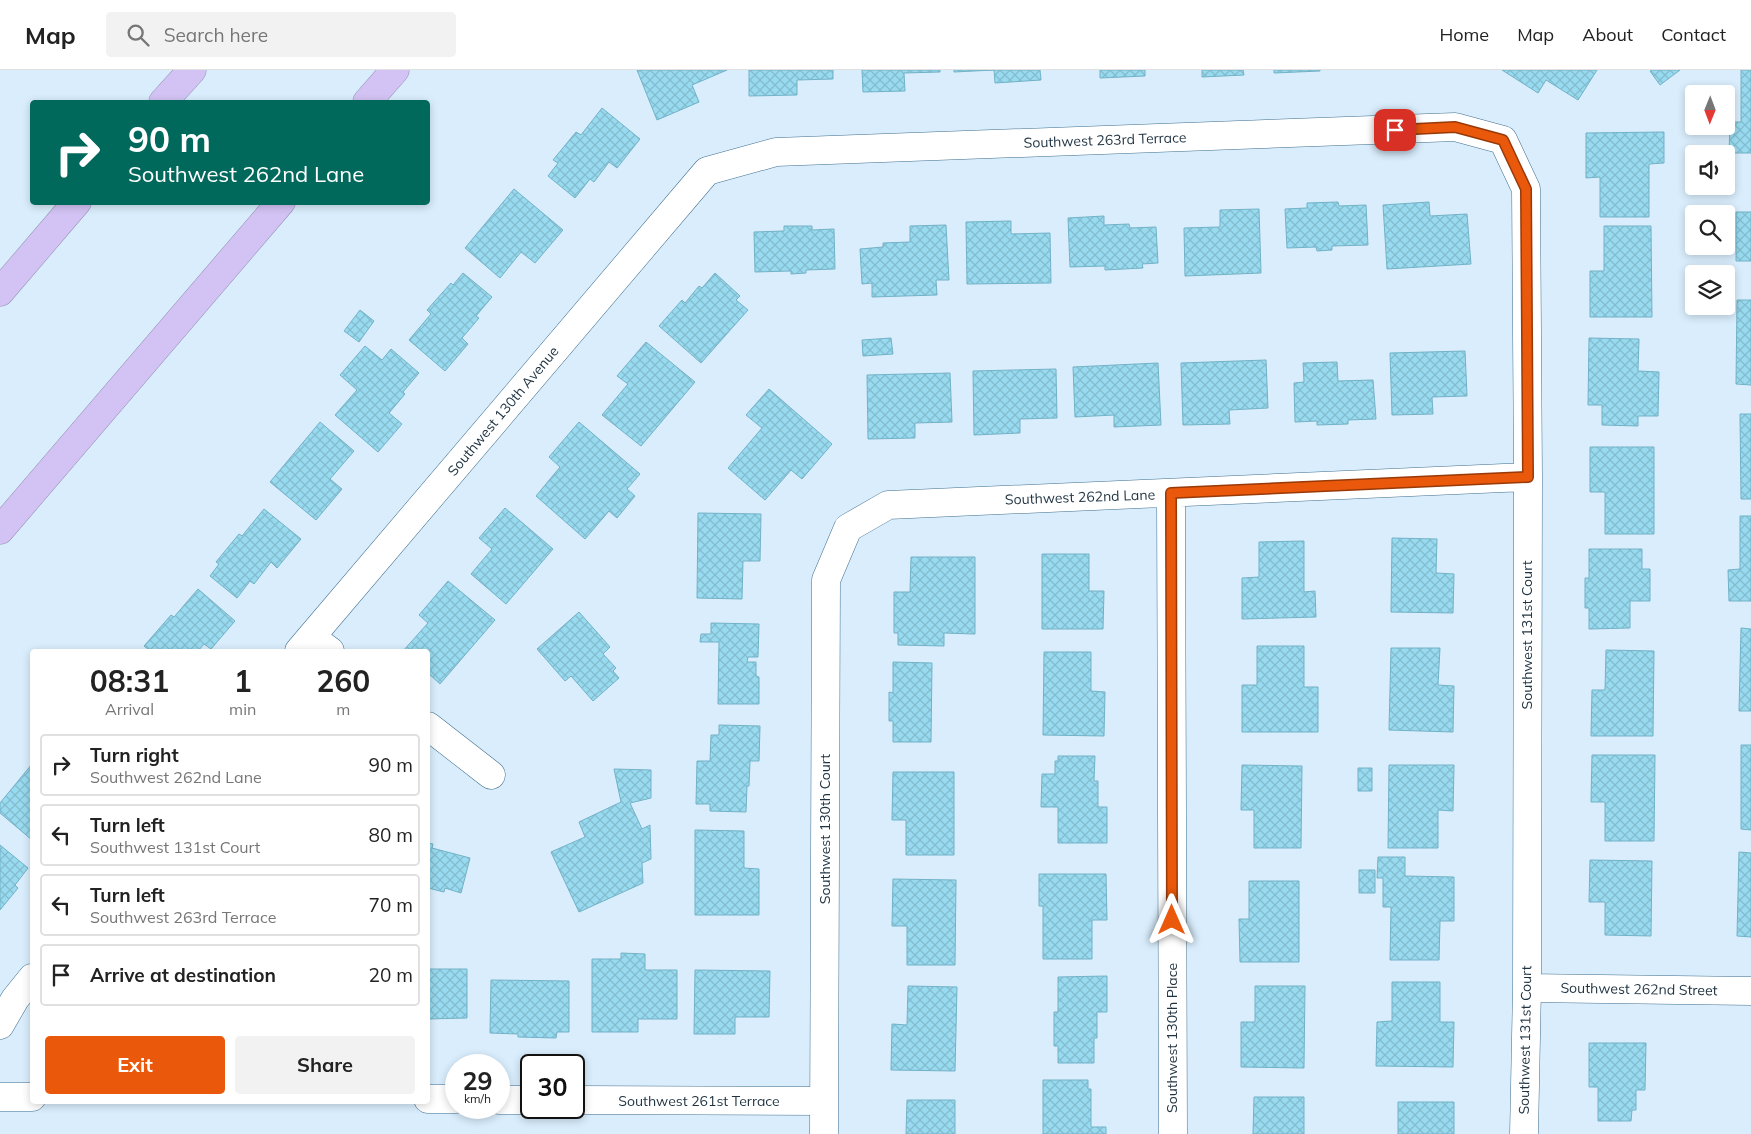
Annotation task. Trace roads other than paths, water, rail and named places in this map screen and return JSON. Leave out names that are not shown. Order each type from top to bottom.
[{"type":"highway","points":[[166,100],[192,70]]},
{"type":"highway","points":[[369,100],[395,70]]},
{"type":"highway","points":[[0,292],[74,205]]},
{"type":"highway","points":[[0,530],[278,205]]},
{"type":"street","name":"Southwest 263rd Terrace","points":[[707,171],[776,152],[1455,127],[1503,140]]},
{"type":"street","name":"Southwest 131st Court","points":[[1503,140],[1526,189],[1528,477],[1524,1134]]},
{"type":"street","name":"Southwest 130th Avenue","points":[[313,646],[707,171]]},
{"type":"street","name":"Southwest 262nd Lane","points":[[848,528],[888,505],[1528,477]]},
{"type":"street","name":"Southwest 130th Place","points":[[1171,493],[1173,1134]]},
{"type":"street","name":"Southwest 130th Court","points":[[824,1134],[826,580],[848,528]]},
{"type":"street","points":[[430,728],[491,775]]},
{"type":"street","points":[[0,1025],[15,1000],[30,981]]},
{"type":"street","name":"Southwest 262nd Street","points":[[1526,988],[1751,991]]},
{"type":"street","points":[[0,1097],[30,1097]]},
{"type":"street","points":[[430,1099],[445,1099]]},
{"type":"street","name":"Southwest 261st Terrace","points":[[585,1100],[823,1101]]}]
